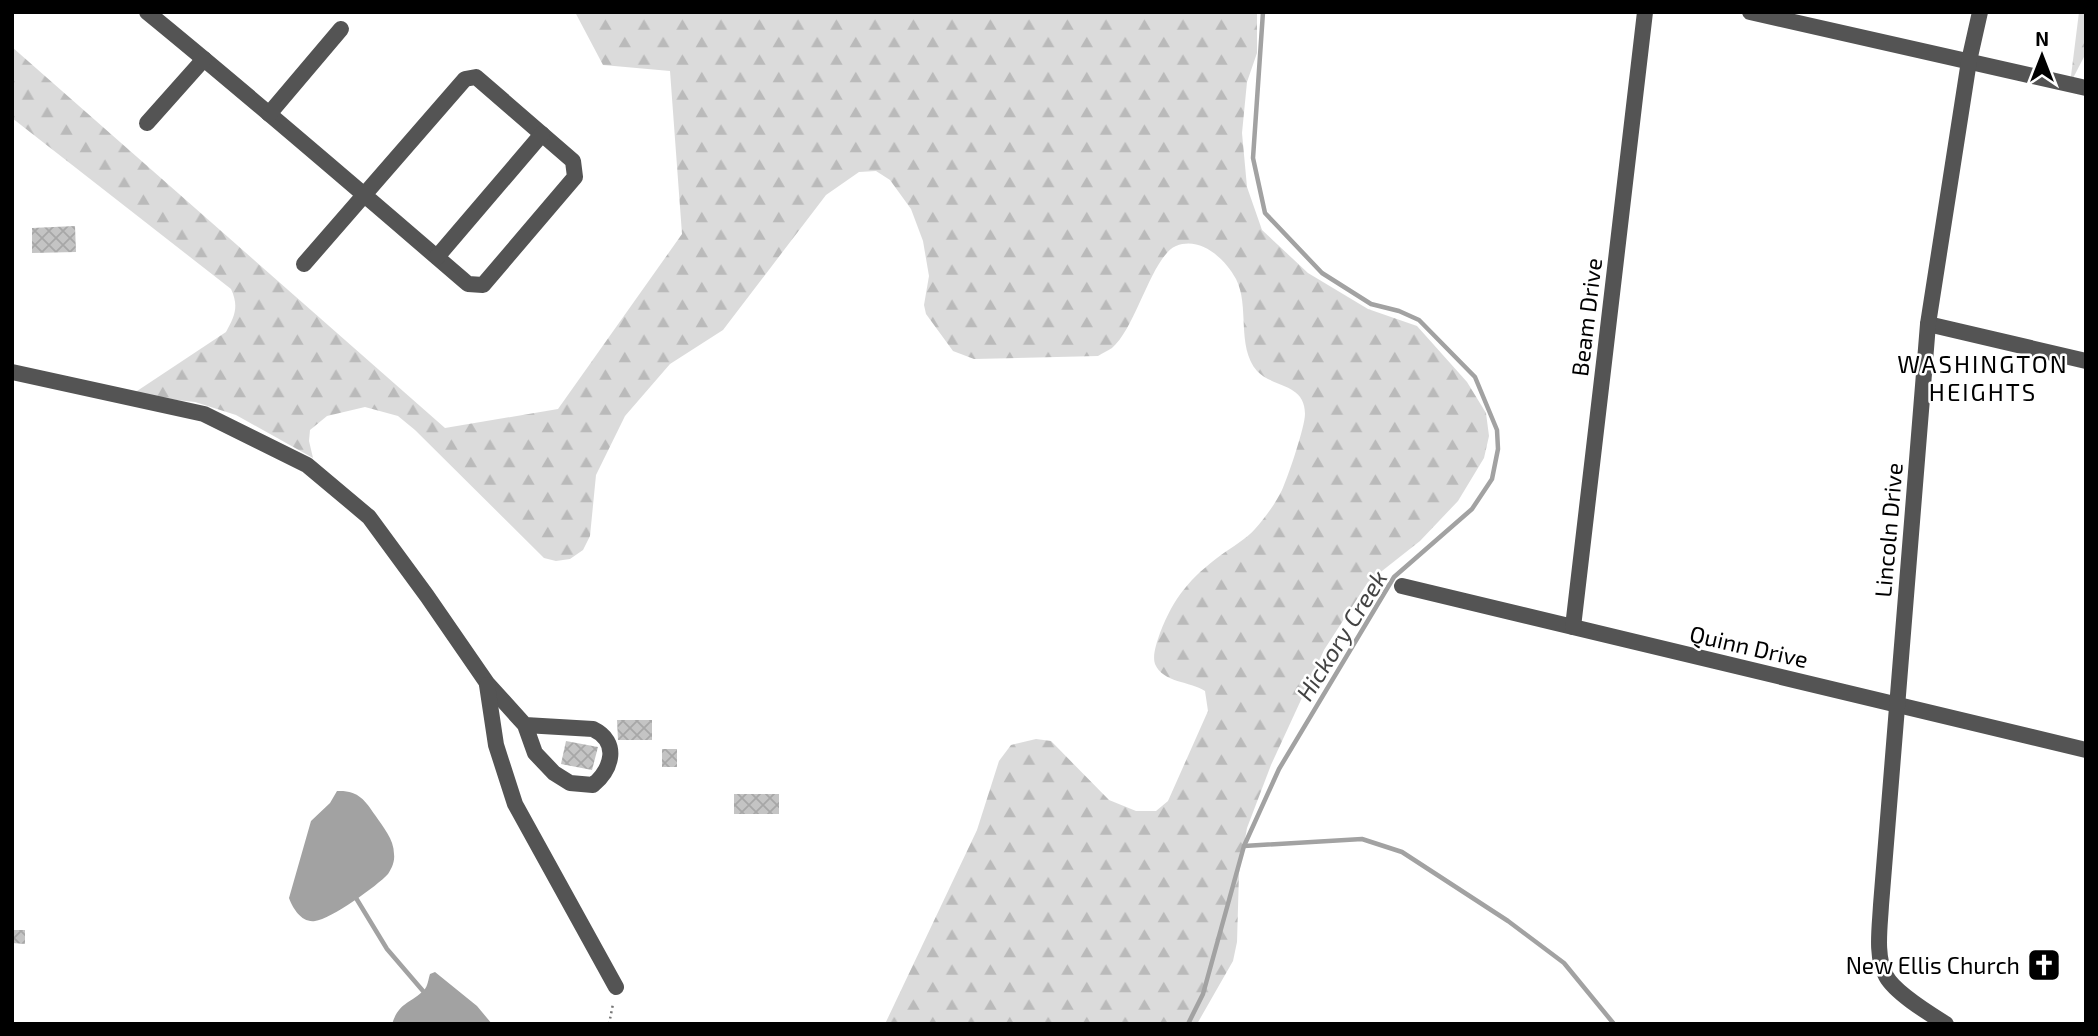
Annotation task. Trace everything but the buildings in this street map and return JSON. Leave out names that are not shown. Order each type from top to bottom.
[{"type":"street","points":[[147,12],[205,59],[269,114],[364,195],[437,257],[468,284],[483,285],[575,177],[573,161],[476,77],[465,79],[364,195],[304,264]]},
{"type":"street","name":"Beam Drive","points":[[1573,627],[1645,12]]},
{"type":"street","points":[[1750,12],[2086,88]]},
{"type":"street","name":"Lincoln Drive","points":[[1946,1024],[1907,997],[1886,977],[1880,959],[1881,905],[1928,324],[1969,61],[1980,12]]},
{"type":"street","points":[[269,114],[341,29]]},
{"type":"street","points":[[147,123],[205,59]]},
{"type":"street","points":[[437,257],[542,134]]},
{"type":"street","points":[[1928,324],[2086,361]]},
{"type":"street","points":[[12,372],[204,414],[307,465],[369,517],[487,683],[525,725],[535,753],[554,773],[570,783],[593,785],[604,776],[610,761],[610,748],[603,733],[593,729],[525,725]]},
{"type":"street","name":"Quinn Drive","points":[[1402,586],[2086,750]]},
{"type":"street","points":[[487,683],[496,745],[514,804],[616,987]]},
{"type":"path","points":[[609,1024],[616,987]]},
{"type":"green space","points":[[575,12],[1257,12],[1257,53],[1247,82],[1242,133],[1247,187],[1262,230],[1308,273],[1368,309],[1417,326],[1467,382],[1486,413],[1489,436],[1484,458],[1458,501],[1420,541],[1368,582],[1324,650],[1271,765],[1247,828],[1239,873],[1237,942],[1233,961],[1197,1024],[885,1024],[977,830],[999,761],[1011,745],[1036,739],[1051,741],[1109,800],[1136,811],[1156,811],[1168,801],[1208,711],[1205,691],[1170,678],[1159,670],[1154,660],[1158,640],[1165,620],[1184,589],[1210,563],[1251,533],[1273,505],[1292,464],[1305,414],[1304,404],[1294,391],[1264,376],[1251,361],[1236,279],[1226,264],[1211,251],[1194,244],[1185,244],[1167,252],[1121,338],[1112,348],[1098,356],[974,359],[953,351],[926,314],[924,305],[929,276],[923,241],[911,209],[890,180],[876,171],[859,172],[826,195],[723,330],[670,364],[625,416],[596,475],[590,536],[583,550],[570,559],[556,561],[544,558],[398,416],[365,407],[327,416],[310,430],[309,441],[313,458],[236,415],[195,402],[131,395],[226,332],[235,311],[231,289],[12,118],[12,47],[445,428],[558,409],[682,234],[670,71],[603,65]]},
{"type":"green space","points":[[2079,12],[2086,12],[2086,53],[2070,84]]},
{"type":"shaded area","points":[[337,791],[356,794],[368,805],[390,838],[394,849],[394,862],[388,874],[364,894],[322,919],[310,921],[299,914],[289,898],[311,821],[330,803]]},
{"type":"shaded area","points":[[435,972],[477,1006],[492,1024],[392,1024],[398,1011],[424,990],[430,974]]},
{"type":"waterway","name":"Hickory Creek","points":[[1188,1024],[1203,994],[1244,846],[1279,769],[1394,577],[1472,509],[1492,479],[1498,449],[1497,430],[1475,377],[1419,320],[1399,311],[1371,304],[1322,273],[1265,213],[1253,158],[1263,12]]},
{"type":"waterway","points":[[1244,846],[1362,839],[1402,852],[1508,921],[1564,963],[1614,1024]]},
{"type":"waterway","points":[[356,898],[387,949],[423,991]]},
{"type":"place","name":"New Ellis Church","points":[[2044,965]]},
{"type":"district","name":"WASHINGTON HEIGHTS","points":[[1983,377]]}]
